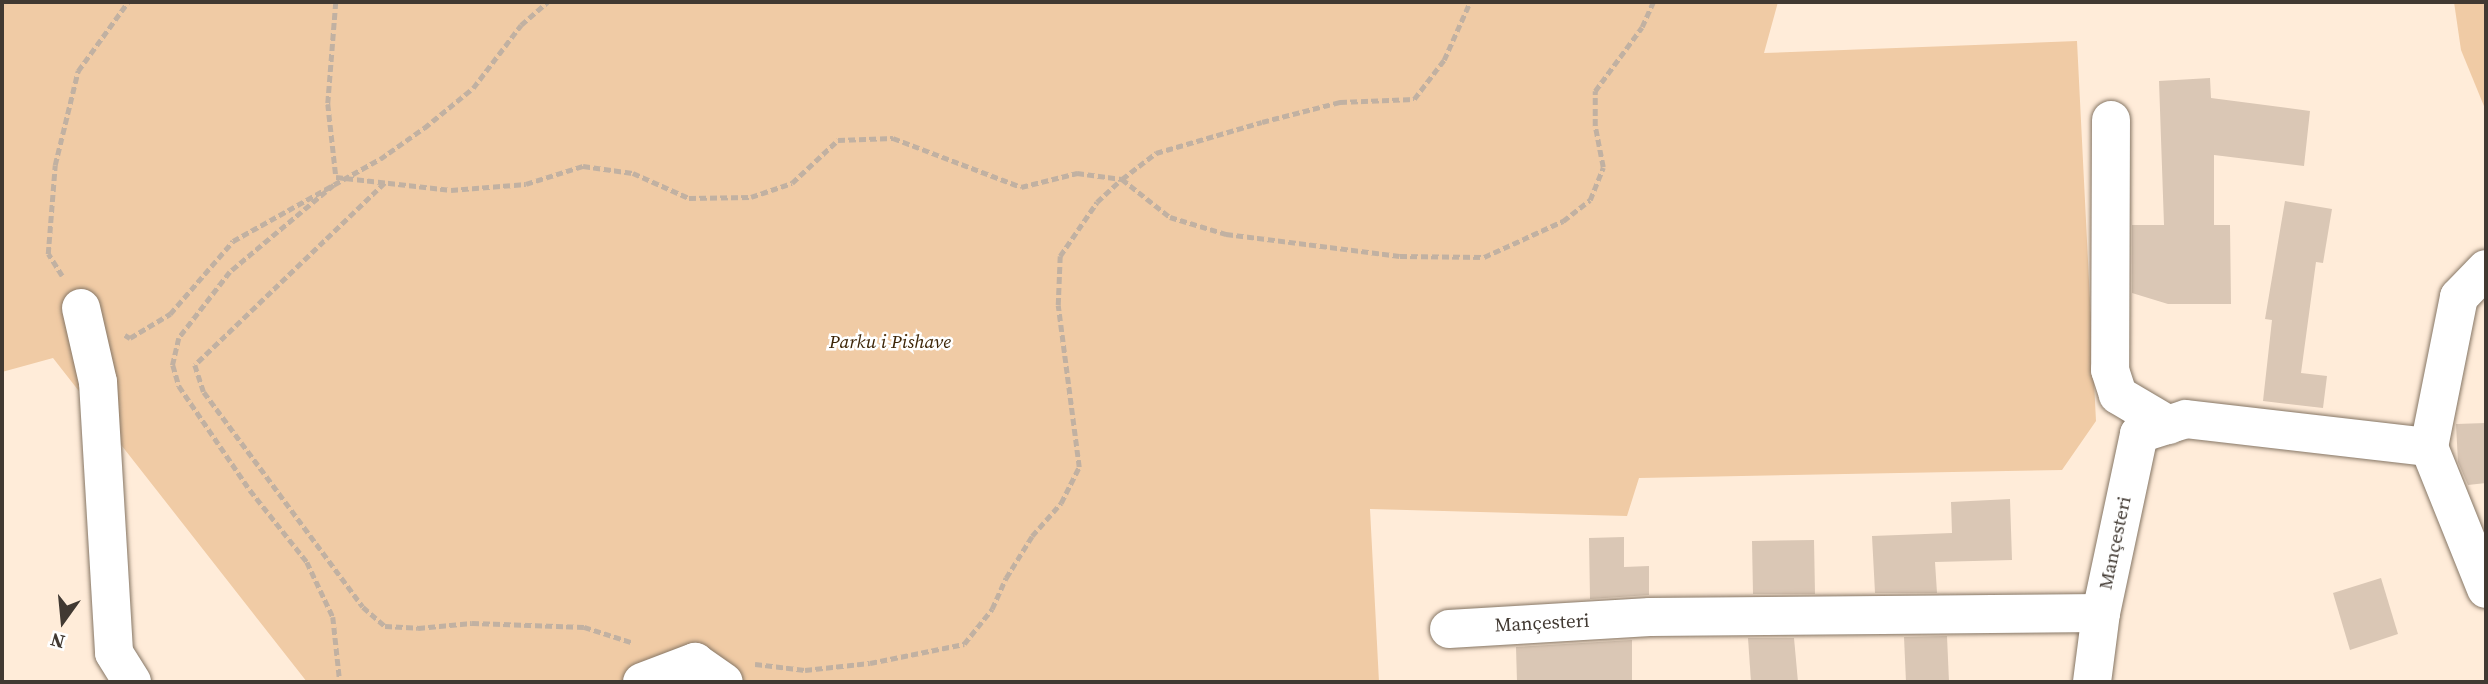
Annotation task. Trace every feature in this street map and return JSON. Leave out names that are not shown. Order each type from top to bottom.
[{"type":"street","points":[[2112,120],[2110,370],[2118,395],[2168,425]]},
{"type":"street","points":[[2486,270],[2459,297],[2428,447],[2470,501],[2486,589]]},
{"type":"street","points":[[81,308],[98,382],[114,653],[132,682]]},
{"type":"street","name":"Mançesteri","points":[[1449,629],[1650,617],[2101,613],[2139,434],[2186,419],[2428,447]]},
{"type":"street","points":[[2092,682],[2101,613]]},
{"type":"street","points":[[642,682],[723,669]]},
{"type":"path","points":[[128,2],[78,71],[55,165],[48,254],[81,308],[130,338],[170,314],[233,241],[380,159],[473,88],[521,25],[547,2]]},
{"type":"path","points":[[336,2],[328,104],[336,177],[451,190],[526,184],[583,166],[633,173],[689,198],[751,197],[792,183],[838,140],[893,138],[1021,187],[1077,173],[1122,179],[1170,217],[1226,234],[1387,255],[1484,257],[1563,221],[1590,200],[1603,167],[1595,126],[1595,91],[1642,27],[1653,2]]},
{"type":"path","points":[[385,183],[195,365],[204,392],[363,607],[385,626],[418,628],[472,623],[584,627],[723,669],[806,670],[870,663],[964,644],[992,610],[1006,578],[1032,536],[1060,503],[1079,467],[1058,305],[1060,256],[1097,202],[1156,153],[1340,102],[1414,99],[1444,60],[1470,2]]},
{"type":"path","points":[[340,682],[333,617],[306,562],[250,490],[179,386],[173,365],[179,338],[230,272],[343,178]]},
{"type":"green space","name":"Parku i Pishave","points":[[2,2],[1778,2],[1764,53],[2077,41],[2096,421],[2062,470],[1639,478],[1627,516],[1370,509],[1379,682],[307,682],[53,358],[2,372]]},
{"type":"green space","points":[[2454,2],[2486,2],[2486,111],[2461,50]]},
{"type":"building","points":[[2210,78],[2211,98],[2310,111],[2304,166],[2214,155],[2214,225],[2230,225],[2231,304],[2168,304],[2132,293],[2132,225],[2164,225],[2159,81]]},
{"type":"building","points":[[2285,201],[2332,209],[2323,263],[2316,262],[2301,373],[2327,376],[2323,408],[2263,401],[2272,320],[2265,319]]},
{"type":"building","points":[[2486,423],[2486,483],[2468,485],[2458,462],[2456,424]]},
{"type":"building","points":[[2010,499],[2012,560],[1935,562],[1937,593],[1875,593],[1872,536],[1952,533],[1951,502]]},
{"type":"building","points":[[1624,537],[1624,567],[1649,566],[1649,595],[1590,599],[1589,538]]},
{"type":"building","points":[[1814,540],[1815,594],[1753,594],[1752,541]]},
{"type":"building","points":[[2381,578],[2398,634],[2350,650],[2333,593]]},
{"type":"building","points":[[1947,636],[1949,682],[1906,682],[1904,637]]},
{"type":"building","points":[[1748,638],[1794,638],[1798,682],[1751,682]]},
{"type":"building","points":[[1632,640],[1632,682],[1517,682],[1516,647]]}]
